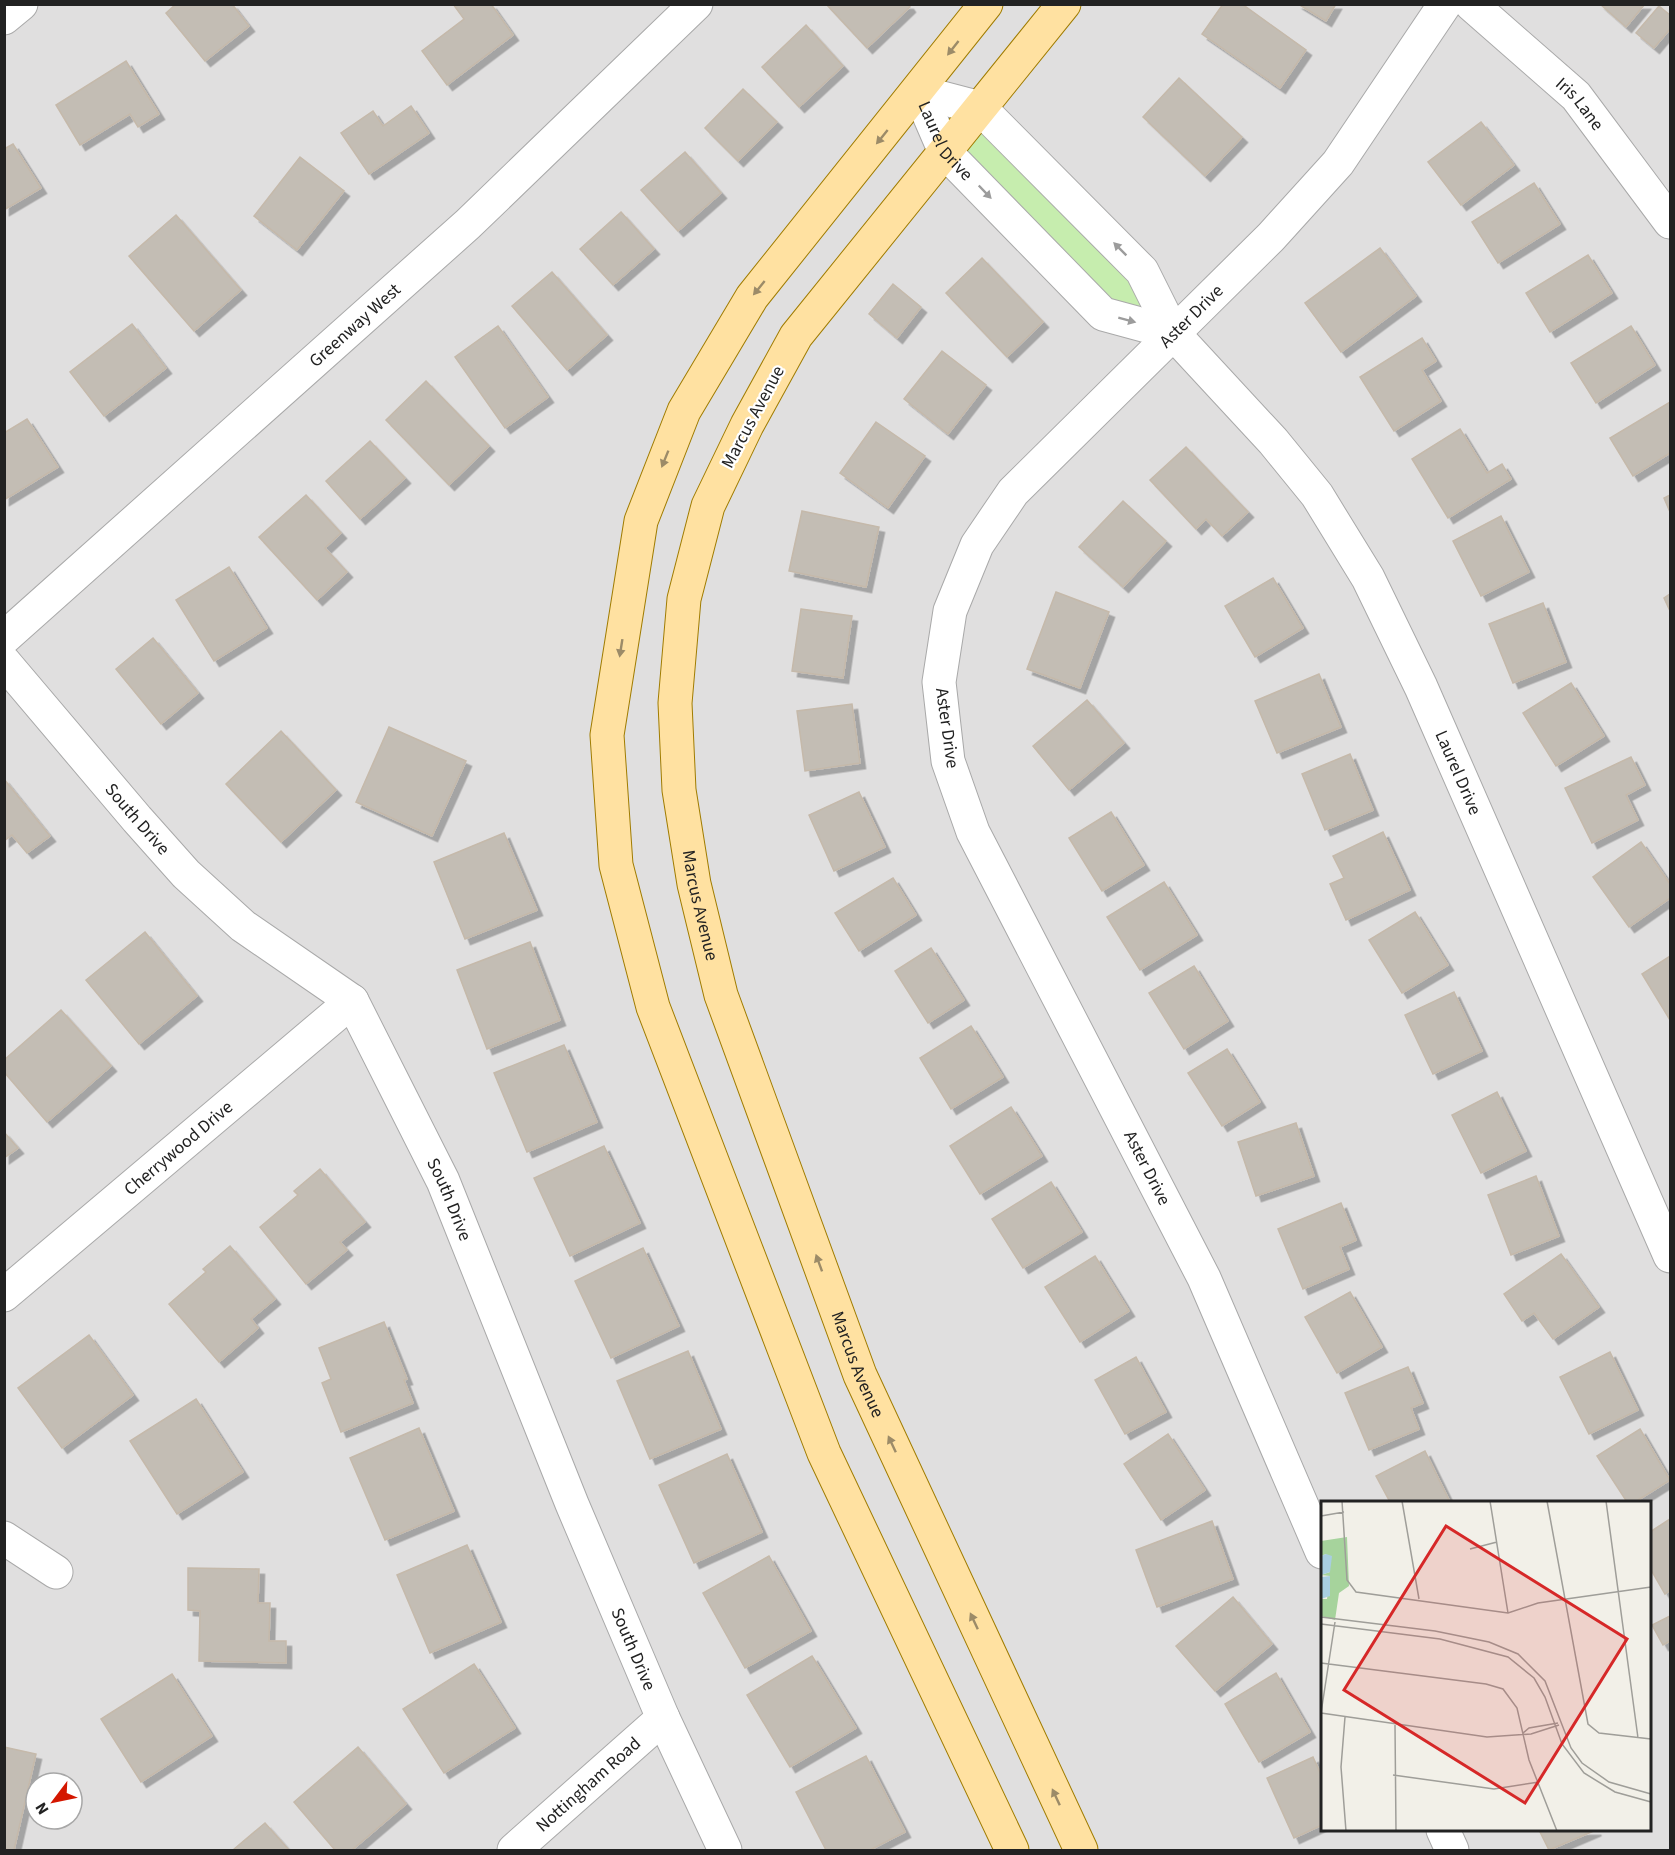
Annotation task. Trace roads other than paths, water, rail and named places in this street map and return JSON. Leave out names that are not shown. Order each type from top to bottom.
[{"type":"main road","points":[[987,4],[919,92],[752,297],[684,411],[641,521],[607,735],[616,865],[653,1007],[824,1453],[1012,1851]]},
{"type":"main road","name":"Marcus Avenue","points":[[1064,4],[796,336],[747,425],[708,506],[684,599],[675,703],[679,790],[694,884],[721,995],[860,1375],[1081,1851]]},
{"type":"street","points":[[4,18],[21,4]]},
{"type":"street","name":"Greenway West","points":[[4,638],[468,224],[696,4]]},
{"type":"street","name":"Aster Drive","points":[[1321,1547],[1204,1278],[973,832],[948,761],[939,682],[942,649],[950,611],[977,545],[1013,492],[1271,237],[1338,163],[1445,4]]},
{"type":"street","name":"Iris Lane","points":[[1471,4],[1576,96],[1671,222]]},
{"type":"street","name":"Laurel Drive","points":[[919,92],[980,108],[1142,271],[1173,333],[1273,441],[1317,495],[1368,578],[1421,687],[1671,1256]]},
{"type":"street","name":"Laurel Drive","points":[[919,92],[945,152],[1103,314],[1173,333]]},
{"type":"street","name":"South Drive","points":[[4,662],[136,819],[186,874],[243,926],[352,1001],[443,1180],[572,1504],[663,1718],[725,1851]]},
{"type":"street","name":"Cherrywood Drive","points":[[4,1295],[352,1001]]},
{"type":"street","points":[[4,1538],[56,1572]]},
{"type":"street","name":"Nottingham Road","points":[[514,1851],[663,1718]]},
{"type":"street","points":[[1443,1831],[1452,1851]]}]
